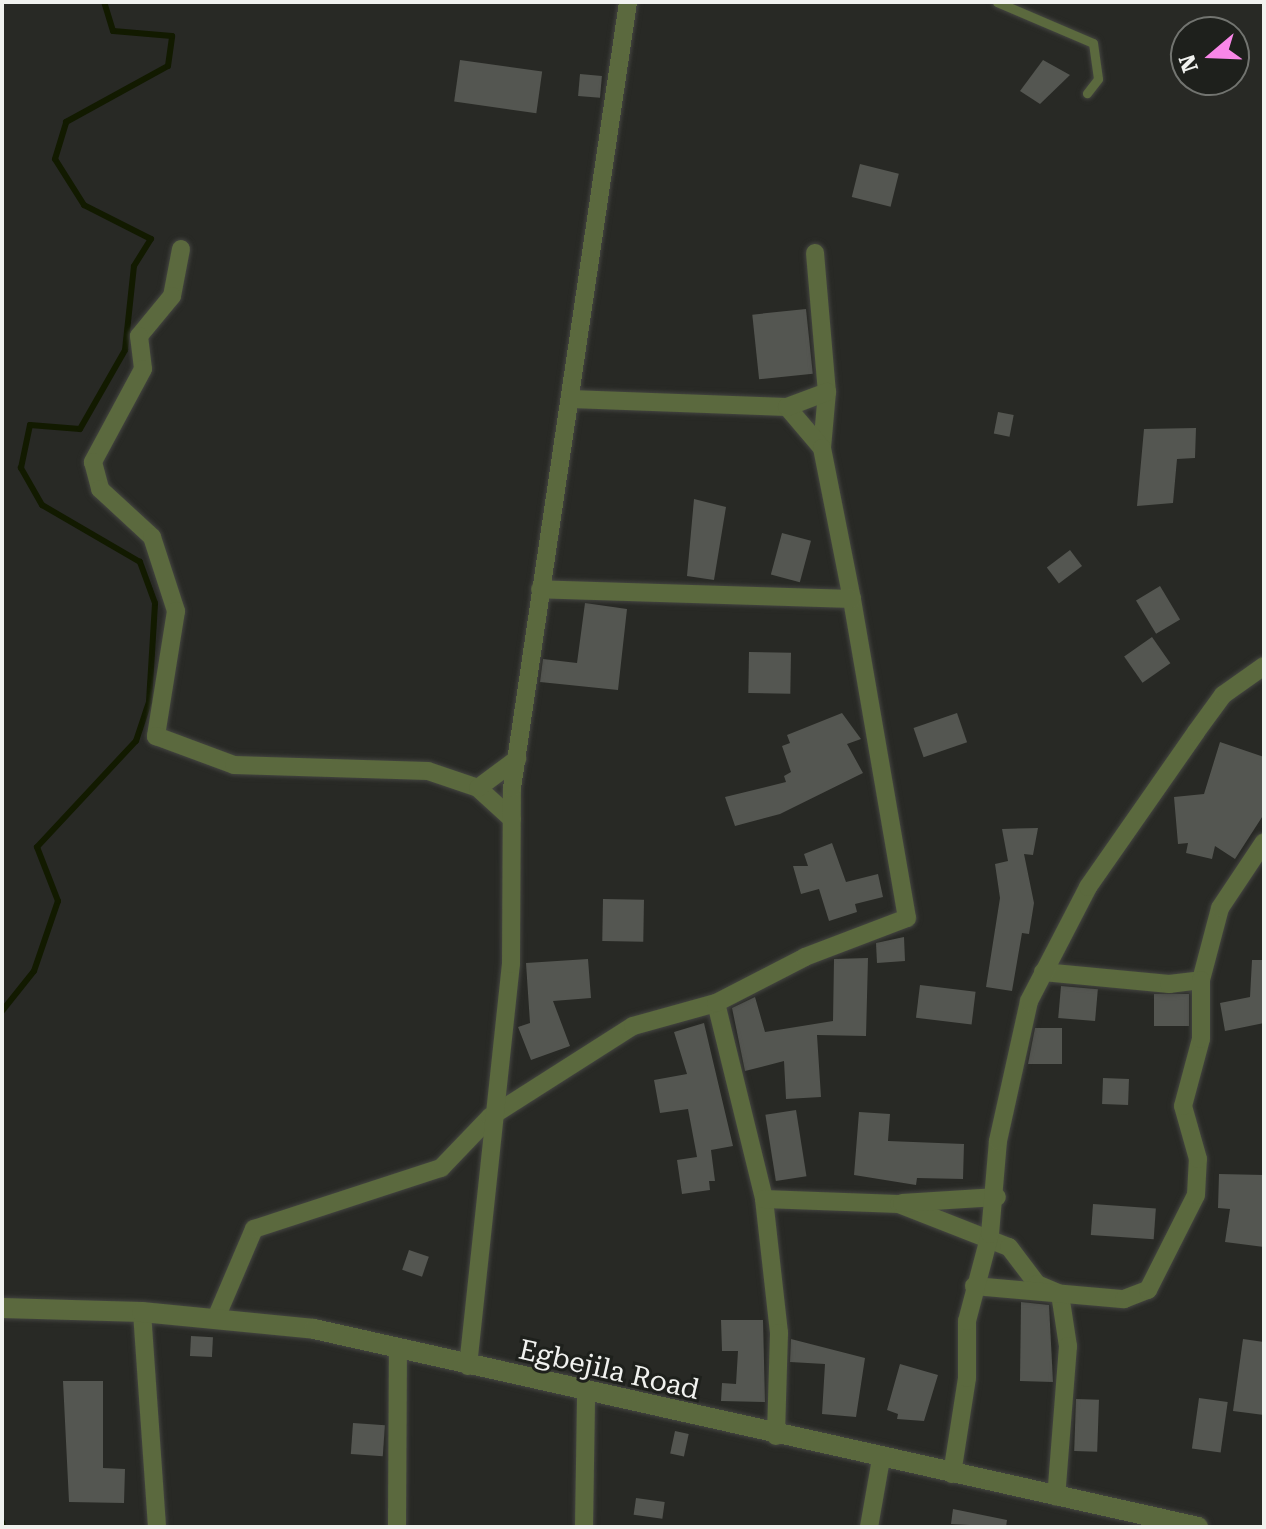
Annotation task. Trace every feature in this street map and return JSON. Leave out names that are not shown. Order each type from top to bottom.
[{"type":"street","points":[[468,1366],[490,1117],[511,964],[512,819],[517,759],[628,2]]},
{"type":"street","points":[[181,249],[172,296],[139,336],[143,369],[93,462],[100,489],[152,537],[176,611],[156,736],[234,765],[402,766],[478,788],[512,819]]},
{"type":"street","points":[[216,1318],[254,1229],[441,1168],[490,1117],[633,1026],[716,1003],[805,957],[907,918],[852,599],[822,448],[827,392],[815,253]]},
{"type":"street","points":[[571,399],[787,407],[827,392]]},
{"type":"street","points":[[787,407],[822,448]]},
{"type":"street","points":[[540,589],[852,599]]},
{"type":"street","points":[[952,1474],[974,1286],[997,1197],[996,1156],[1014,1057],[1043,972],[1088,887],[1196,732],[1223,695],[1264,666]]},
{"type":"street","points":[[478,788],[517,759]]},
{"type":"street","points":[[974,1286],[1124,1299],[1148,1290],[1196,1195],[1198,1159],[1183,1106],[1201,1039],[1201,980],[1220,908],[1264,842]]},
{"type":"street","points":[[1043,972],[1169,984],[1201,980]]},
{"type":"street","points":[[716,1003],[764,1199],[779,1333],[776,1436]]},
{"type":"street","points":[[764,1199],[899,1204],[997,1197]]},
{"type":"street","points":[[899,1204],[987,1243],[1009,1247],[1037,1284],[1060,1294]]},
{"type":"street","points":[[1056,1497],[1068,1346],[1060,1294]]},
{"type":"street","name":"Egbejila Road","points":[[2,1308],[142,1312],[314,1329],[1056,1497],[1124,1519],[1198,1527]]},
{"type":"street","points":[[142,1312],[157,1527]]},
{"type":"street","points":[[397,1527],[398,1349]]},
{"type":"street","points":[[584,1527],[586,1393]]},
{"type":"street","points":[[869,1527],[881,1459]]},
{"type":"lane","points":[[997,2],[1093,43],[1098,79],[1087,93]]},
{"type":"building","points":[[460,60],[542,72],[536,113],[454,102]]},
{"type":"building","points":[[1043,60],[1070,75],[1040,104],[1020,91]]},
{"type":"building","points":[[580,74],[602,76],[600,98],[578,96]]},
{"type":"building","points":[[860,164],[899,174],[891,207],[852,197]]},
{"type":"building","points":[[806,309],[813,374],[759,379],[752,315]]},
{"type":"building","points":[[998,412],[1014,415],[1010,437],[994,434]]},
{"type":"building","points":[[1196,428],[1195,458],[1177,459],[1173,503],[1137,506],[1144,429]]},
{"type":"building","points":[[694,499],[726,507],[714,580],[687,576]]},
{"type":"building","points":[[782,533],[811,541],[800,582],[771,575]]},
{"type":"building","points":[[1070,550],[1082,566],[1059,583],[1047,567]]},
{"type":"building","points":[[1160,586],[1180,619],[1156,634],[1136,600]]},
{"type":"building","points":[[585,603],[627,609],[618,690],[540,682],[543,659],[577,663]]},
{"type":"building","points":[[1152,637],[1170,663],[1143,683],[1124,657]]},
{"type":"building","points":[[749,652],[791,653],[790,694],[748,693]]},
{"type":"building","points":[[842,713],[861,739],[847,744],[863,773],[780,814],[735,826],[725,797],[786,782],[784,776],[791,772],[782,746],[790,743],[787,735]]},
{"type":"building","points":[[957,713],[967,742],[924,757],[914,728]]},
{"type":"building","points":[[1220,742],[1264,757],[1264,814],[1235,859],[1215,846],[1212,859],[1186,853],[1188,843],[1178,844],[1174,797],[1204,794]]},
{"type":"building","points":[[1038,828],[1033,855],[1024,854],[1034,903],[1029,934],[1022,933],[1012,991],[986,987],[1000,898],[995,864],[1008,861],[1002,829]]},
{"type":"building","points":[[832,843],[846,882],[878,874],[883,897],[855,904],[857,912],[829,921],[819,889],[801,894],[793,866],[808,866],[804,854]]},
{"type":"building","points":[[603,899],[644,900],[643,942],[602,941]]},
{"type":"building","points":[[904,937],[905,961],[877,963],[876,943]]},
{"type":"building","points":[[868,958],[866,1036],[817,1035],[821,1097],[786,1099],[784,1061],[745,1071],[732,1008],[755,997],[765,1032],[833,1021],[834,959]]},
{"type":"building","points":[[588,959],[591,998],[553,1001],[570,1046],[531,1060],[518,1027],[530,1023],[526,963]]},
{"type":"building","points":[[1252,960],[1264,960],[1264,1023],[1225,1031],[1220,1003],[1250,997]]},
{"type":"building","points":[[920,985],[976,992],[972,1025],[916,1018]]},
{"type":"building","points":[[1061,986],[1098,989],[1095,1021],[1058,1018]]},
{"type":"building","points":[[1154,994],[1189,994],[1189,1026],[1154,1026]]},
{"type":"building","points":[[704,1023],[733,1146],[711,1150],[715,1181],[709,1181],[710,1190],[682,1194],[677,1160],[697,1157],[688,1109],[660,1113],[654,1080],[687,1074],[674,1032]]},
{"type":"building","points":[[1035,1028],[1062,1028],[1062,1064],[1028,1064]]},
{"type":"building","points":[[1103,1078],[1129,1079],[1128,1105],[1102,1104]]},
{"type":"building","points":[[796,1110],[806,1176],[776,1181],[765,1115]]},
{"type":"building","points":[[859,1112],[890,1114],[888,1141],[964,1144],[963,1179],[917,1178],[916,1185],[854,1175]]},
{"type":"building","points":[[1219,1174],[1264,1175],[1264,1247],[1225,1242],[1230,1209],[1218,1208]]},
{"type":"building","points":[[1093,1204],[1156,1208],[1154,1239],[1091,1235]]},
{"type":"building","points":[[409,1250],[429,1257],[422,1277],[402,1270]]},
{"type":"building","points":[[1021,1302],[1049,1305],[1053,1382],[1020,1381]]},
{"type":"building","points":[[721,1320],[763,1320],[765,1402],[721,1401],[722,1383],[736,1384],[738,1351],[722,1351]]},
{"type":"building","points":[[191,1336],[213,1337],[212,1357],[190,1356]]},
{"type":"building","points":[[791,1339],[865,1358],[856,1417],[822,1414],[825,1364],[790,1362]]},
{"type":"building","points":[[1243,1339],[1264,1342],[1264,1415],[1233,1411]]},
{"type":"building","points":[[900,1364],[938,1375],[924,1421],[897,1419],[898,1414],[887,1410]]},
{"type":"building","points":[[63,1381],[103,1381],[103,1468],[125,1469],[124,1503],[69,1502]]},
{"type":"building","points":[[1199,1398],[1228,1402],[1221,1453],[1192,1449]]},
{"type":"building","points":[[1076,1399],[1099,1400],[1097,1452],[1074,1451]]},
{"type":"building","points":[[353,1423],[385,1425],[383,1456],[351,1454]]},
{"type":"building","points":[[675,1431],[689,1434],[684,1456],[670,1453]]},
{"type":"building","points":[[636,1498],[665,1502],[662,1519],[634,1515]]},
{"type":"building","points":[[953,1509],[1007,1520],[1006,1527],[951,1524]]},
{"type":"waterway","points":[[2,1011],[34,971],[58,901],[37,847],[136,741],[149,702],[155,603],[140,562],[42,505],[21,468],[30,425],[80,429],[125,350],[134,266],[151,239],[84,205],[55,159],[66,122],[168,66],[172,36],[113,31],[104,2]]},
{"type":"waterway","points":[[2,1522],[3,1527]]}]
